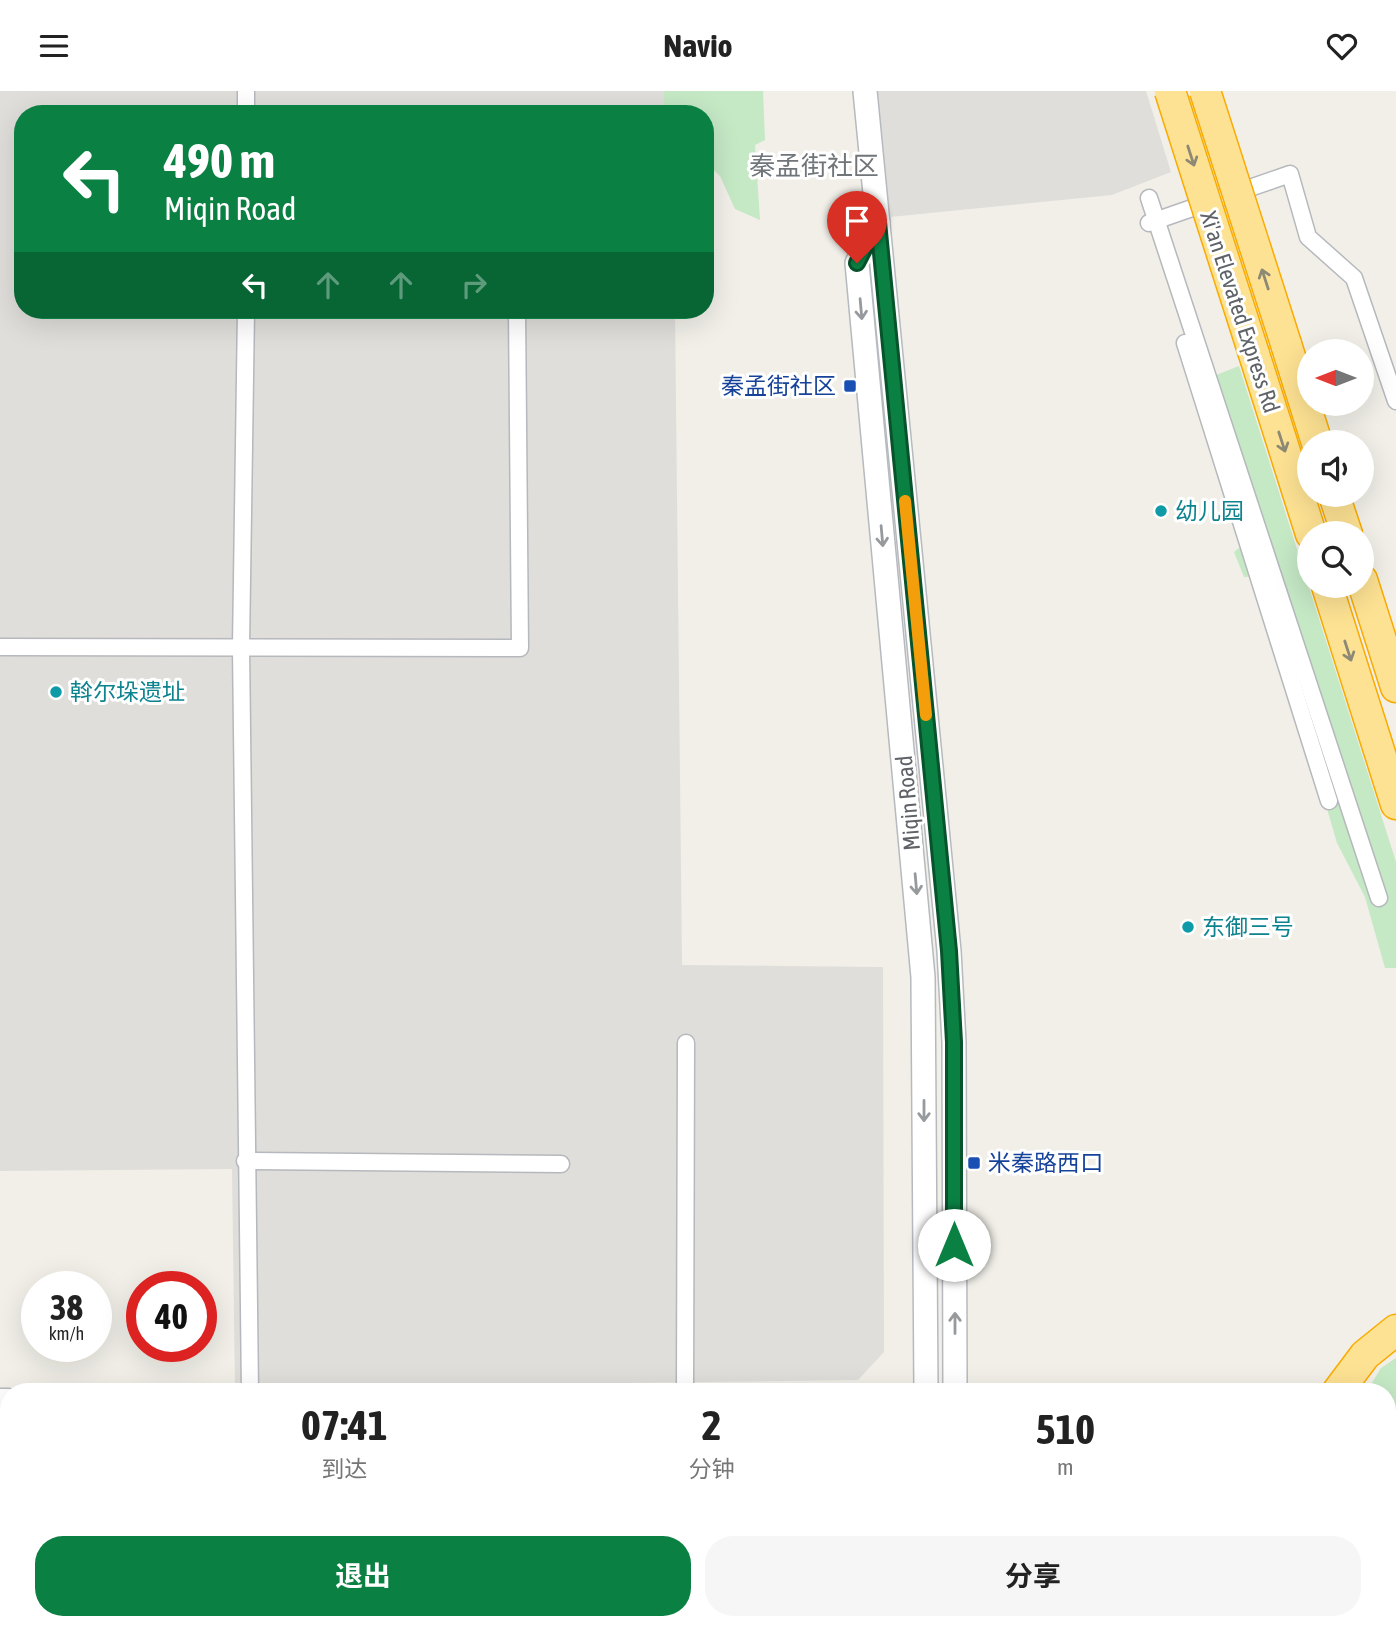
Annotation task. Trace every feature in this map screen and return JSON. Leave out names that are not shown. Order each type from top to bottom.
[{"type":"highway","name":"Xi'an Elevated Express Rd","points":[[1170,91],[1307,521]]},
{"type":"highway","name":"Xi'an Elevated Express Rd","points":[[1205,91],[1313,430]]},
{"type":"highway","points":[[1331,598],[1396,804]]},
{"type":"highway","points":[[1368,598],[1396,687]]},
{"type":"highway","points":[[1341,1383],[1365,1355],[1396,1330]]},
{"type":"street","name":"Miqin Road","points":[[865,91],[949,951],[954,1042],[955,1383]]},
{"type":"street","points":[[1152,222],[1290,174],[1308,237],[1354,278],[1396,401]]},
{"type":"street","points":[[1144,200],[1379,898]]},
{"type":"street","name":"Miqin Road","points":[[878,222],[857,263],[922,964],[926,1383]]},
{"type":"street","points":[[1152,222],[1329,801]]},
{"type":"street","points":[[246,319],[241,647],[245,1161],[250,1383]]},
{"type":"street","points":[[0,647],[520,648],[517,319]]},
{"type":"street","points":[[867,373],[893,372]]},
{"type":"street","points":[[685,1383],[687,1043]]},
{"type":"street","points":[[245,1161],[561,1164]]},
{"type":"shaded area","points":[[0,91],[673,91],[673,105],[14,105],[14,319],[675,319],[682,965],[883,967],[884,1352],[858,1380],[235,1383],[232,1169],[0,1171]]},
{"type":"shaded area","points":[[868,91],[1146,91],[1171,172],[1112,195],[880,218]]},
{"type":"green space","points":[[664,91],[763,91],[765,140],[755,145],[760,220],[735,209],[720,176],[714,170],[714,105],[664,105]]},
{"type":"green space","points":[[1239,366],[1297,549],[1297,598],[1312,598],[1396,862],[1396,968],[1385,968],[1365,897],[1337,843],[1259,576],[1244,577],[1234,552],[1261,531],[1206,379]]},
{"type":"green space","points":[[1396,1358],[1396,1383],[1372,1383],[1381,1368]]},
{"type":"slow traffic","points":[[905,501],[926,715]]},
{"type":"place","name":"秦孟街社区","points":[[850,386]]},
{"type":"place","name":"幼儿园","points":[[1161,511]]},
{"type":"place","name":"斡尔垛遗址","points":[[56,692]]},
{"type":"place","name":"东御三号","points":[[1188,927]]},
{"type":"place","name":"米秦路西口","points":[[974,1163]]},
{"type":"district","name":"秦孟街社区","points":[[814,166]]},
{"type":"route","points":[[857,263],[878,222],[949,951],[954,1042],[954,1245]]}]
